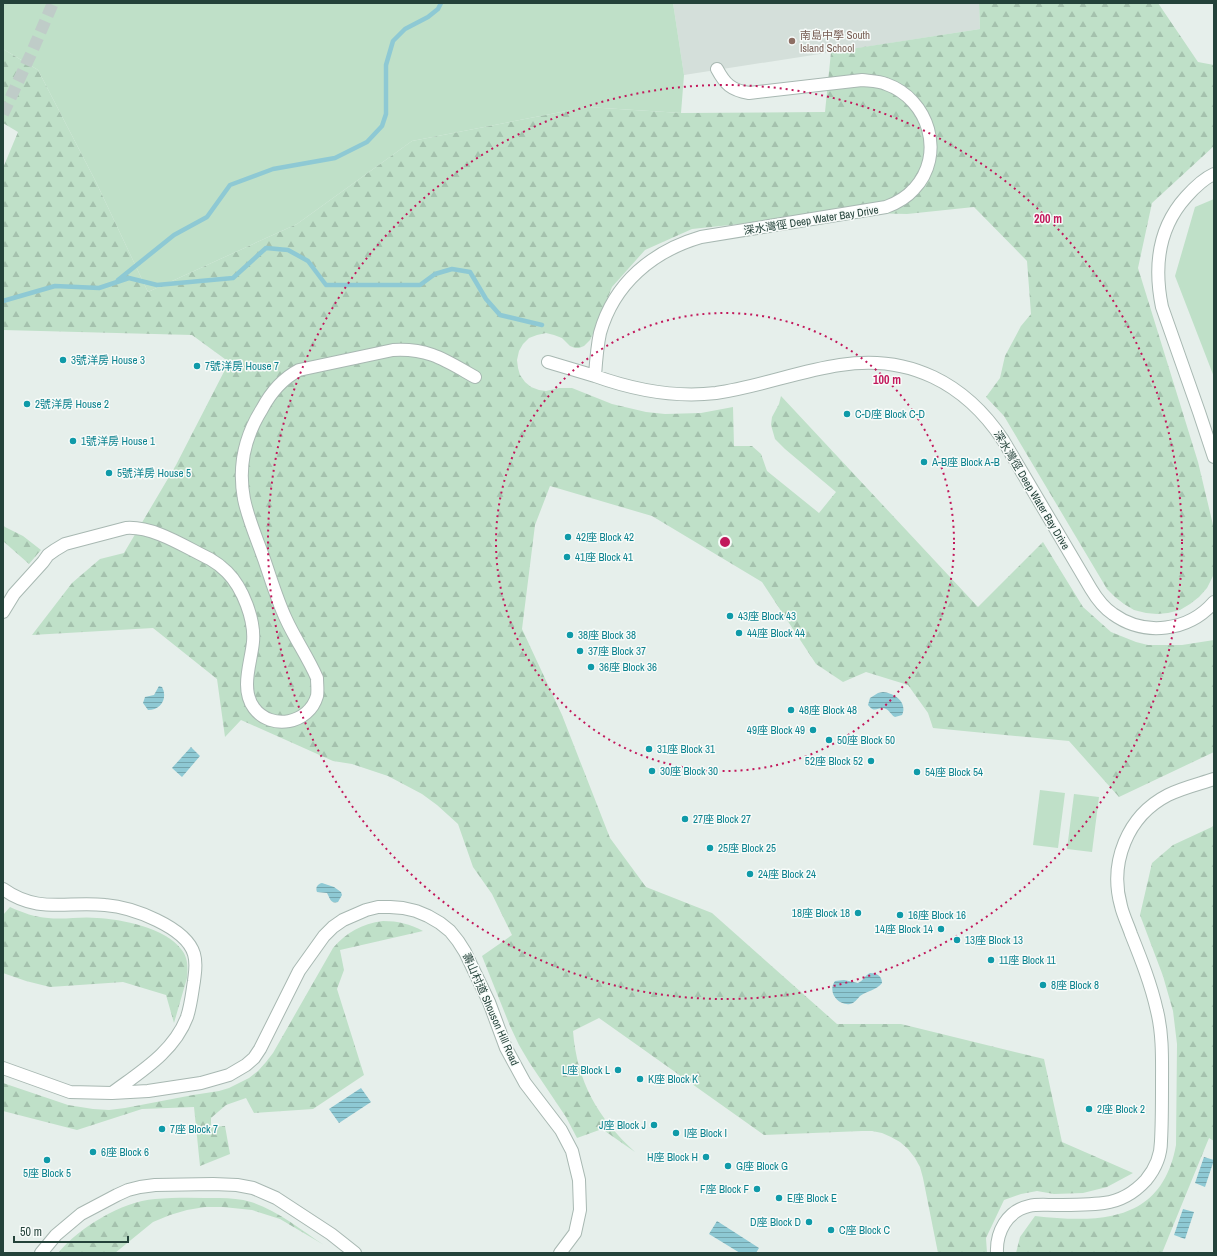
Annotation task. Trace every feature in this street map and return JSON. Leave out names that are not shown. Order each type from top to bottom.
[{"type":"street","name":"深水灣徑 Deep Water Bay Drive","points":[[595,376],[600,332],[621,290],[642,267],[670,248],[701,237],[886,207],[897,203],[907,196],[922,179],[927,169],[931,146],[927,123],[922,112],[915,103],[907,94],[897,88],[886,83],[862,80],[749,93],[734,90],[723,80],[717,69]]},
{"type":"street","points":[[1214,174],[1190,192],[1170,220],[1160,245],[1158,274],[1162,307],[1202,418],[1214,457]]},
{"type":"street","points":[[3,612],[14,594],[48,555],[60,546],[126,528],[150,530],[210,559],[228,572],[247,606],[252,623],[253,642],[247,683],[249,700],[253,708],[266,719],[275,722],[292,721],[308,712],[313,704],[317,696],[317,678],[285,618],[248,512],[242,488],[244,454],[252,428],[258,415],[278,385],[291,374],[299,370],[307,367],[393,350],[430,353],[475,377]]},
{"type":"street","name":"深水灣徑 Deep Water Bay Drive","points":[[548,362],[627,386],[654,392],[695,394],[737,389],[839,365],[857,363],[893,365],[928,374],[958,391],[971,401],[994,426],[1097,599],[1105,608],[1124,621],[1146,628],[1169,628],[1191,620],[1201,614],[1214,602]]},
{"type":"street","points":[[997,1253],[1000,1231],[1004,1223],[1010,1216],[1022,1208],[1037,1204],[1094,1204],[1116,1200],[1135,1190],[1150,1174],[1156,1164],[1161,1144],[1162,1061],[1160,1029],[1158,1014],[1149,981],[1121,907],[1117,880],[1118,866],[1120,853],[1131,829],[1147,810],[1168,795],[1214,779]]},
{"type":"street","points":[[3,889],[20,899],[43,905],[106,905],[134,911],[172,929],[183,937],[192,948],[196,970],[190,1006],[183,1027],[160,1057],[112,1093]]},
{"type":"street","name":"壽山村道 Shouson Hill Road","points":[[3,1068],[70,1092],[112,1093],[148,1091],[201,1083],[220,1078],[238,1070],[254,1058],[299,971],[316,946],[333,927],[354,914],[378,907],[397,907],[416,911],[440,923],[450,931],[458,941],[465,952],[489,1002],[506,1048],[525,1083],[561,1130],[572,1151],[579,1180],[580,1210],[575,1233],[560,1253]]},
{"type":"street","points":[[41,1253],[56,1235],[81,1214],[128,1190],[154,1185],[213,1184],[237,1185],[253,1188],[276,1198],[331,1234],[355,1253]]},
{"type":"shaded area","name":"南島中學 South Island School","points":[[673,3],[979,3],[980,29],[684,75]]},
{"type":"green space","points":[[3,3],[673,3],[684,75],[681,113],[587,107],[412,141],[297,224],[148,292],[96,182],[38,70],[3,49]]},
{"type":"green space","points":[[979,3],[1158,3],[1198,62],[1214,65],[1214,146],[1152,203],[1138,268],[1198,462],[1214,529],[1214,574],[1207,588],[1190,604],[1180,610],[1168,613],[1146,613],[1134,610],[1124,604],[1107,589],[1004,416],[986,397],[1000,378],[1005,356],[1021,326],[1031,314],[1027,261],[974,207],[907,214],[866,213],[692,229],[645,250],[612,287],[596,328],[590,340],[584,346],[575,348],[570,346],[562,338],[546,333],[529,338],[519,351],[517,360],[520,375],[525,382],[531,387],[539,390],[546,391],[559,388],[572,388],[612,404],[646,412],[665,414],[701,413],[733,407],[734,446],[752,446],[761,454],[767,471],[819,513],[836,492],[775,439],[771,425],[772,417],[779,404],[781,396],[978,607],[1043,542],[1083,607],[1111,632],[1148,645],[1182,645],[1214,640],[1214,752],[1119,797],[1069,741],[933,728],[928,713],[908,685],[866,672],[843,682],[816,664],[762,582],[652,516],[550,486],[535,525],[522,629],[562,715],[610,838],[646,887],[712,913],[837,1024],[901,1024],[1044,1059],[1062,1142],[1133,1173],[1107,1187],[1083,1193],[1054,1194],[1037,1191],[1021,1194],[1004,1200],[986,1238],[987,1253],[938,1253],[920,1167],[908,1149],[900,1142],[882,1133],[872,1131],[764,1135],[599,1018],[573,1031],[579,1067],[592,1098],[600,1112],[610,1126],[635,1152],[602,1129],[577,1138],[566,1117],[519,1045],[482,956],[512,935],[492,894],[473,867],[458,824],[422,794],[388,776],[352,764],[333,761],[241,720],[225,737],[217,679],[153,628],[32,635],[72,583],[100,559],[124,553],[176,465],[229,362],[192,335],[3,330],[3,168],[18,132],[3,123],[3,49],[38,70],[96,182],[148,292],[297,224],[412,141],[587,107],[681,113],[825,112],[831,52],[980,29]]},
{"type":"green space","points":[[1214,199],[1214,377],[1175,276],[1195,207]]},
{"type":"green space","points":[[3,526],[23,536],[41,550],[29,564],[3,541]]},
{"type":"green space","points":[[1040,790],[1065,793],[1058,848],[1033,845]]},
{"type":"green space","points":[[1074,794],[1099,797],[1092,852],[1067,849]]},
{"type":"green space","points":[[1214,826],[1214,1141],[1209,1138],[1162,1253],[1016,1253],[1020,1237],[1035,1216],[1082,1219],[1104,1217],[1124,1212],[1142,1204],[1157,1190],[1169,1171],[1176,1145],[1177,1044],[1173,1011],[1163,976],[1140,915],[1152,863],[1173,845]]},
{"type":"green space","points":[[10,907],[43,917],[61,919],[91,918],[118,920],[142,926],[165,935],[181,949],[187,962],[187,978],[174,1023],[166,995],[123,982],[50,987],[3,973],[3,915]]},
{"type":"green space","points":[[383,921],[404,923],[423,931],[340,950],[344,970],[337,989],[364,1075],[313,1109],[254,1113],[246,1098],[226,1105],[211,1118],[211,1127],[225,1126],[230,1154],[200,1166],[194,1107],[142,1109],[77,1130],[3,1111],[3,1083],[68,1105],[109,1110],[219,1091],[229,1088],[249,1078],[258,1071],[273,1053],[333,948],[349,933],[368,924]]},
{"type":"green space","points":[[220,1198],[243,1200],[270,1210],[324,1245],[280,1219],[252,1210],[205,1207],[187,1210],[153,1222],[115,1253],[58,1253],[67,1243],[89,1225],[102,1217],[129,1205],[155,1199]]},
{"type":"water","points":[[159,686],[162,687],[164,691],[164,699],[160,706],[148,710],[143,703],[145,697],[154,695]]},
{"type":"water","points":[[883,692],[895,696],[902,702],[902,715],[895,717],[886,709],[881,708],[875,710],[868,705],[870,698]]},
{"type":"water","points":[[191,747],[200,756],[182,777],[172,768]]},
{"type":"water","points":[[322,883],[334,887],[341,892],[342,895],[338,902],[333,902],[327,893],[317,892],[317,886]]},
{"type":"water","points":[[870,973],[877,974],[881,978],[882,983],[860,996],[855,1002],[850,1004],[841,1003],[833,994],[832,990],[835,981],[844,980],[858,983]]},
{"type":"water","points":[[361,1088],[371,1102],[339,1123],[329,1109]]},
{"type":"water","points":[[1204,1157],[1214,1160],[1205,1187],[1195,1183]]},
{"type":"water","points":[[1183,1209],[1194,1212],[1185,1239],[1174,1235]]},
{"type":"water","points":[[717,1221],[759,1248],[756,1253],[740,1253],[709,1234]]},
{"type":"waterway","points":[[118,280],[174,235],[207,217],[230,185],[273,169],[335,158],[367,142],[382,126],[386,114],[386,65],[393,41],[405,29],[428,17],[438,9],[441,3]]},
{"type":"waterway","points":[[3,301],[55,286],[99,288],[129,278],[157,285],[233,278],[266,248],[288,250],[308,261],[326,285],[420,285],[435,274],[452,269],[470,272],[486,299],[500,315],[542,325]]},
{"type":"tunnel","points":[[3,114],[53,3]]},
{"type":"place","name":"南島中學 South Island School","points":[[792,41]]},
{"type":"place","name":"3號洋房 House 3","points":[[63,360]]},
{"type":"place","name":"7號洋房 House 7","points":[[197,366]]},
{"type":"place","name":"2號洋房 House 2","points":[[27,404]]},
{"type":"place","name":"C-D座 Block C-D","points":[[847,414]]},
{"type":"place","name":"1號洋房 House 1","points":[[73,441]]},
{"type":"place","name":"A-B座 Block A-B","points":[[924,462]]},
{"type":"place","name":"5號洋房 House 5","points":[[109,473]]},
{"type":"place","name":"42座 Block 42","points":[[568,537]]},
{"type":"place","name":"41座 Block 41","points":[[567,557]]},
{"type":"place","name":"43座 Block 43","points":[[730,616]]},
{"type":"place","name":"44座 Block 44","points":[[739,633]]},
{"type":"place","name":"38座 Block 38","points":[[570,635]]},
{"type":"place","name":"37座 Block 37","points":[[580,651]]},
{"type":"place","name":"36座 Block 36","points":[[591,667]]},
{"type":"place","name":"48座 Block 48","points":[[791,710]]},
{"type":"place","name":"49座 Block 49","points":[[813,730]]},
{"type":"place","name":"50座 Block 50","points":[[829,740]]},
{"type":"place","name":"31座 Block 31","points":[[649,749]]},
{"type":"place","name":"52座 Block 52","points":[[871,761]]},
{"type":"place","name":"30座 Block 30","points":[[652,771]]},
{"type":"place","name":"54座 Block 54","points":[[917,772]]},
{"type":"place","name":"27座 Block 27","points":[[685,819]]},
{"type":"place","name":"25座 Block 25","points":[[710,848]]},
{"type":"place","name":"24座 Block 24","points":[[750,874]]},
{"type":"place","name":"18座 Block 18","points":[[858,913]]},
{"type":"place","name":"16座 Block 16","points":[[900,915]]},
{"type":"place","name":"14座 Block 14","points":[[941,929]]},
{"type":"place","name":"13座 Block 13","points":[[957,940]]},
{"type":"place","name":"11座 Block 11","points":[[991,960]]},
{"type":"place","name":"8座 Block 8","points":[[1043,985]]},
{"type":"place","name":"L座 Block L","points":[[618,1070]]},
{"type":"place","name":"K座 Block K","points":[[640,1079]]},
{"type":"place","name":"2座 Block 2","points":[[1089,1109]]},
{"type":"place","name":"J座 Block J","points":[[654,1125]]},
{"type":"place","name":"7座 Block 7","points":[[162,1129]]},
{"type":"place","name":"I座 Block I","points":[[676,1133]]},
{"type":"place","name":"6座 Block 6","points":[[93,1152]]},
{"type":"place","name":"H座 Block H","points":[[706,1157]]},
{"type":"place","name":"5座 Block 5","points":[[47,1160]]},
{"type":"place","name":"G座 Block G","points":[[728,1166]]},
{"type":"place","name":"F座 Block F","points":[[757,1189]]},
{"type":"place","name":"E座 Block E","points":[[779,1198]]},
{"type":"place","name":"D座 Block D","points":[[809,1222]]},
{"type":"place","name":"C座 Block C","points":[[831,1230]]}]
